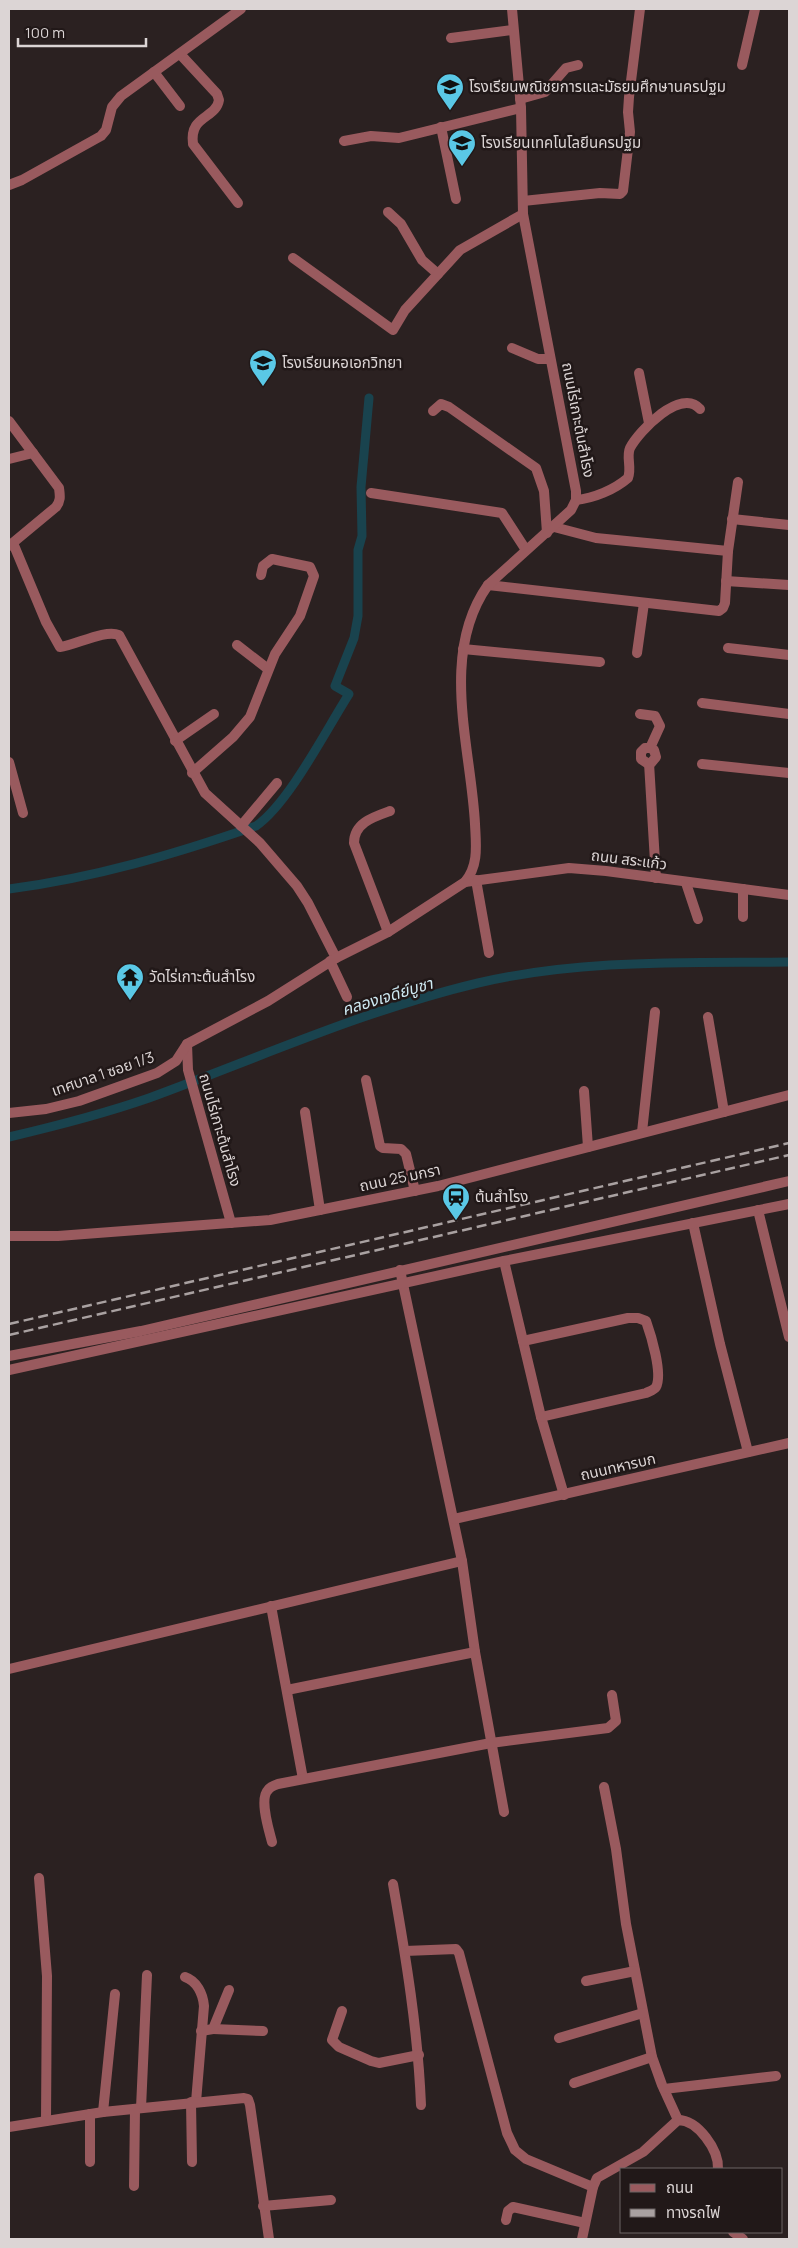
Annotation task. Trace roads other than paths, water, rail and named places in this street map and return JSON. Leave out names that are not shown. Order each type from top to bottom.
[{"type":"street","name":"ถนนไร่เกาะต้นสำโรง","points":[[471,881],[477,853],[471,780],[462,709],[463,648],[470,620],[478,600],[488,585],[551,530],[571,510],[576,500],[576,491],[523,214],[520,104],[512,30],[512,9]]},
{"type":"street","points":[[523,201],[600,193],[620,194],[623,190],[630,132],[629,97],[640,9]]},
{"type":"street","points":[[742,65],[755,9]]},
{"type":"street","points":[[9,185],[22,180],[101,136],[106,130],[112,107],[121,96],[180,54],[236,10]]},
{"type":"street","points":[[451,38],[512,30]]},
{"type":"street","points":[[180,54],[217,94],[219,100],[217,106],[194,127],[192,134],[193,144],[238,203]]},
{"type":"street","points":[[344,141],[371,136],[399,138],[520,104],[545,92],[566,68],[578,65]]},
{"type":"street","points":[[154,72],[180,106]]},
{"type":"street","points":[[441,127],[456,199]]},
{"type":"street","points":[[388,212],[400,224],[422,260],[438,274]]},
{"type":"street","points":[[293,258],[393,330],[405,310],[460,250],[523,214]]},
{"type":"street","points":[[512,348],[538,359],[550,359]]},
{"type":"street","points":[[639,373],[649,423]]},
{"type":"street","points":[[576,500],[587,499],[601,494],[628,478],[630,473],[629,450],[649,423],[662,413],[686,403],[692,403],[700,409]]},
{"type":"street","points":[[433,411],[441,404],[449,407],[536,468],[544,491],[551,530],[596,538],[728,551]]},
{"type":"street","points":[[9,421],[59,488],[60,502],[11,545],[56,644],[60,647],[105,634],[114,633],[119,635],[192,773],[205,793],[245,829],[297,886],[308,903],[333,959],[347,997]]},
{"type":"street","points":[[9,459],[33,453]]},
{"type":"street","points":[[488,585],[719,611],[725,603],[728,551],[738,482]]},
{"type":"street","points":[[371,493],[502,513],[526,550]]},
{"type":"street","points":[[732,519],[789,525]]},
{"type":"street","points":[[192,773],[243,727],[256,703],[275,654],[300,616],[314,576],[310,568],[305,565],[272,559],[263,566],[261,575]]},
{"type":"street","points":[[726,581],[789,586]]},
{"type":"street","points":[[637,653],[644,603]]},
{"type":"street","points":[[237,645],[268,669]]},
{"type":"street","points":[[463,648],[600,662]]},
{"type":"street","points":[[728,648],[789,655]]},
{"type":"street","points":[[702,704],[789,714]]},
{"type":"street","points":[[175,741],[214,714]]},
{"type":"street","points":[[640,714],[656,716],[660,724],[660,728],[650,748],[654,750],[656,757],[649,763],[656,878]]},
{"type":"street","points":[[9,762],[23,813]]},
{"type":"street","points":[[702,764],[789,773]]},
{"type":"street","points":[[245,829],[277,783]]},
{"type":"street","points":[[388,932],[354,843],[357,830],[368,820],[390,811]]},
{"type":"street","name":"ถนน สระแก้ว","points":[[471,881],[569,868],[789,895]]},
{"type":"street","points":[[187,1044],[268,1001],[333,959],[388,932],[471,881],[489,953]]},
{"type":"street","points":[[686,883],[698,919]]},
{"type":"street","points":[[743,889],[743,917]]},
{"type":"street","points":[[642,1132],[655,1012]]},
{"type":"street","points":[[708,1018],[724,1112]]},
{"type":"street","name":"ถนนไร่เกาะต้นสำโรง","points":[[187,1044],[188,1070],[231,1223]]},
{"type":"street","name":"เทศบาล 1 ซอย 1/3","points":[[9,1113],[46,1109],[79,1101],[157,1073],[176,1061],[187,1044]]},
{"type":"street","points":[[366,1080],[380,1146],[383,1148],[401,1149],[406,1154],[415,1191]]},
{"type":"street","points":[[584,1091],[588,1147]]},
{"type":"street","name":"ถนน 25 มกรา","points":[[9,1236],[58,1236],[270,1220],[415,1191],[789,1095]]},
{"type":"street","points":[[306,1112],[320,1210]]},
{"type":"street","points":[[9,1356],[151,1329],[789,1181]]},
{"type":"street","points":[[9,1370],[504,1261],[789,1204]]},
{"type":"street","points":[[758,1210],[789,1337]]},
{"type":"street","points":[[693,1223],[720,1344],[748,1452]]},
{"type":"street","points":[[504,1261],[542,1416],[564,1495]]},
{"type":"street","points":[[400,1270],[454,1519],[475,1652],[504,1812]]},
{"type":"street","points":[[523,1341],[628,1318],[638,1318],[646,1321],[649,1330],[658,1370],[658,1380],[655,1389],[646,1393],[542,1416]]},
{"type":"street","name":"ถนนทหารบก","points":[[454,1519],[789,1443]]},
{"type":"street","points":[[9,1669],[462,1561]]},
{"type":"street","points":[[271,1606],[303,1779]]},
{"type":"street","points":[[286,1690],[475,1652]]},
{"type":"street","points":[[272,1842],[264,1796],[268,1789],[278,1784],[492,1743],[608,1728],[616,1721],[612,1695]]},
{"type":"street","points":[[604,1787],[635,1971],[652,2057],[678,2120]]},
{"type":"street","points":[[40,1878],[47,1976],[46,2121]]},
{"type":"street","points":[[393,1884],[405,1952],[419,2055],[421,2105]]},
{"type":"street","points":[[405,1952],[456,1949],[459,1953],[506,2133],[515,2150],[526,2159],[593,2187]]},
{"type":"street","points":[[586,1981],[635,1971]]},
{"type":"street","points":[[134,2186],[147,1975]]},
{"type":"street","points":[[185,1977],[190,1979],[203,1997],[204,2006],[193,2102],[192,2162]]},
{"type":"street","points":[[213,2029],[229,1990]]},
{"type":"street","points":[[103,2112],[115,1994]]},
{"type":"street","points":[[342,2011],[332,2040],[339,2047],[372,2062],[379,2063],[419,2055]]},
{"type":"street","points":[[559,2038],[643,2013]]},
{"type":"street","points":[[201,2031],[213,2029],[263,2031]]},
{"type":"street","points":[[574,2083],[652,2057]]},
{"type":"street","points":[[664,2089],[776,2076]]},
{"type":"street","points":[[9,2126],[103,2112],[244,2098],[248,2100],[269,2239]]},
{"type":"street","points":[[90,2114],[90,2162]]},
{"type":"street","points":[[582,2239],[593,2187],[600,2175],[643,2152],[678,2120]]},
{"type":"street","points":[[678,2120],[690,2122],[704,2136],[717,2156],[718,2168]]},
{"type":"street","points":[[263,2206],[331,2200]]},
{"type":"street","points":[[506,2220],[508,2212],[513,2207],[586,2223]]},
{"type":"waterway","points":[[9,889],[103,872],[195,846],[256,826],[269,815],[294,784],[349,694],[335,686],[354,638],[358,616],[358,550],[362,536],[361,487],[369,398]]},
{"type":"waterway","name":"คลองเจดีย์บูชา","points":[[9,1137],[132,1104],[353,1021],[436,994],[478,983],[516,975],[594,966],[789,962]]},
{"type":"railway","points":[[9,1324],[789,1143]]},
{"type":"railway","points":[[9,1335],[789,1155]]},
{"type":"place","name":"โรงเรียนพณิชยการและมัธยมศึกษานครปฐม","points":[[450,111]]},
{"type":"place","name":"โรงเรียนเทคโนโลยีนครปฐม","points":[[462,167]]},
{"type":"place","name":"โรงเรียนหอเอกวิทยา","points":[[263,387]]},
{"type":"place","name":"วัดไร่เกาะต้นสำโรง","points":[[130,1001]]},
{"type":"place","name":"ต้นสำโรง","points":[[456,1221]]}]
